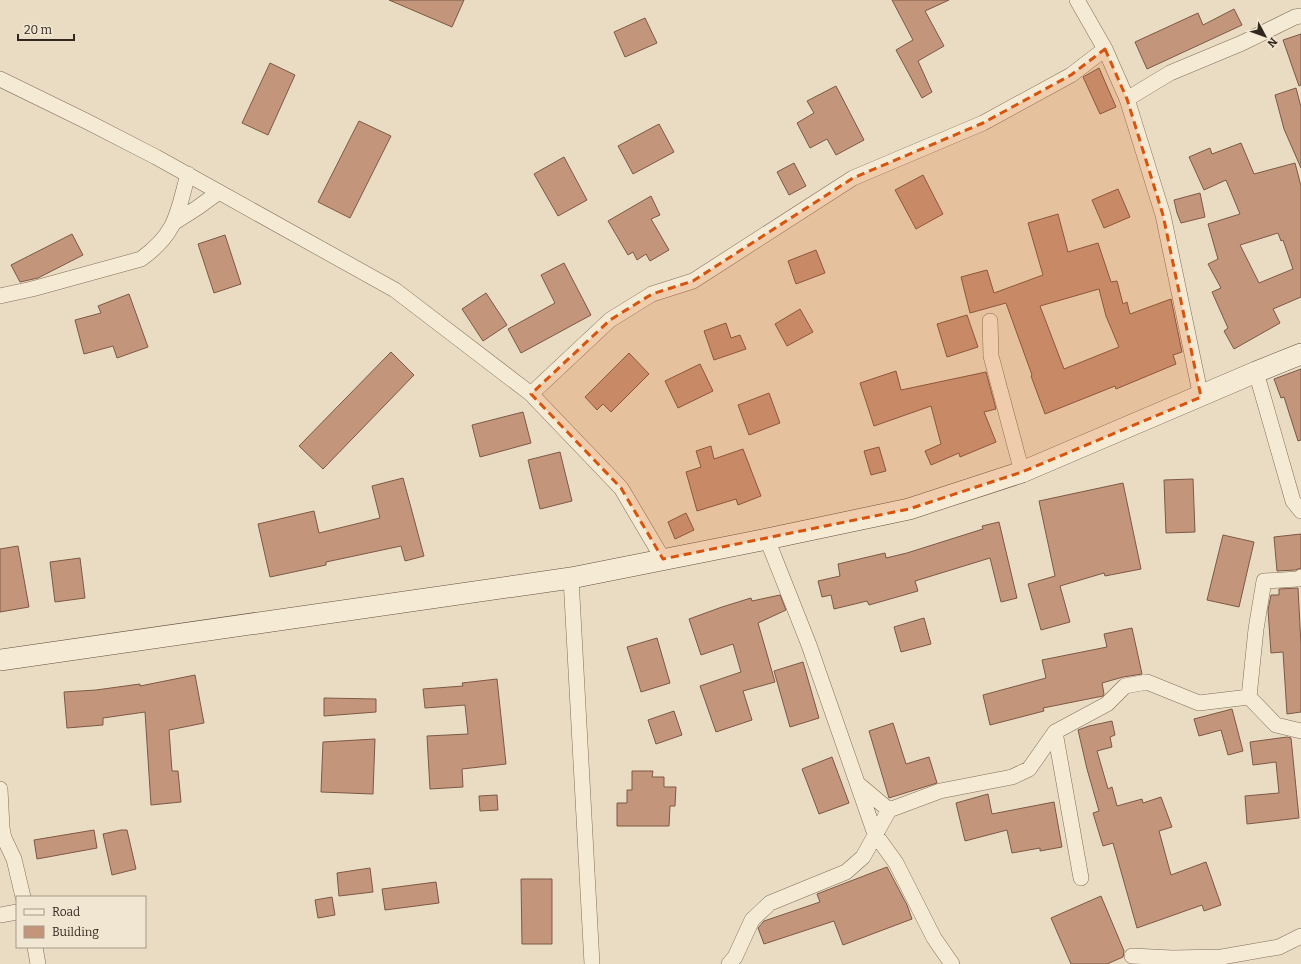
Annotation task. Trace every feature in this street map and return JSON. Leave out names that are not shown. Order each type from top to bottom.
[{"type":"main road","points":[[0,660],[570,578],[909,509],[1022,472],[1301,354]]},
{"type":"street","points":[[1077,0],[1105,49],[1128,99],[1163,215],[1201,396]]},
{"type":"street","points":[[1128,99],[1170,73],[1242,43],[1295,17],[1301,16]]},
{"type":"street","points":[[531,394],[610,320],[652,294],[693,281],[853,178],[983,123],[1058,83],[1105,49]]},
{"type":"street","points":[[0,79],[86,121],[188,174],[395,290],[531,394],[621,488],[663,559]]},
{"type":"street","points":[[0,296],[32,290],[141,259],[163,241],[174,222],[188,174]]},
{"type":"street","points":[[174,222],[220,192]]},
{"type":"street","points":[[990,321],[991,356],[1022,472]]},
{"type":"street","points":[[1256,372],[1293,501],[1301,511]]},
{"type":"street","points":[[767,539],[809,644],[875,834],[896,863],[934,938],[952,964]]},
{"type":"street","points":[[1301,577],[1264,581],[1256,630],[1249,697],[1276,725],[1301,731]]},
{"type":"street","points":[[570,578],[592,964]]},
{"type":"street","points":[[729,964],[735,957],[752,920],[770,903],[846,872],[863,856],[890,810],[940,791],[1012,777],[1029,769],[1055,732],[1107,704],[1126,686],[1147,682],[1199,703],[1249,697]]},
{"type":"street","points":[[1055,732],[1081,878]]},
{"type":"street","points":[[857,783],[890,810]]},
{"type":"street","points":[[0,789],[4,838],[14,859],[23,896]]},
{"type":"street","points":[[0,915],[16,912]]},
{"type":"street","points":[[1132,956],[1172,958],[1222,957],[1279,947],[1301,936]]},
{"type":"street","points":[[35,948],[38,964]]},
{"type":"highlighted area","points":[[1105,49],[1127,99],[1163,215],[1201,397],[1022,472],[909,509],[663,559],[621,488],[531,394],[610,320],[652,294],[693,281],[853,178],[983,123],[1071,75]]},
{"type":"building","points":[[389,0],[464,0],[452,27]]},
{"type":"building","points":[[892,0],[949,0],[925,11],[944,46],[918,61],[932,92],[922,98],[896,50],[913,40]]},
{"type":"building","points":[[1234,9],[1242,25],[1147,69],[1135,42],[1198,13],[1203,25]]},
{"type":"building","points":[[645,18],[657,43],[625,57],[614,32]]},
{"type":"building","points":[[1301,34],[1301,85],[1299,86],[1283,40]]},
{"type":"building","points":[[270,63],[295,75],[268,135],[242,123]]},
{"type":"building","points":[[1099,68],[1116,107],[1100,114],[1083,77]]},
{"type":"building","points":[[836,86],[864,140],[836,155],[827,139],[810,148],[797,123],[814,113],[807,101]]},
{"type":"building","points":[[1296,88],[1301,107],[1301,168],[1284,129],[1275,95]]},
{"type":"building","points":[[359,121],[391,136],[350,218],[318,202]]},
{"type":"building","points":[[659,124],[674,152],[633,174],[618,146]]},
{"type":"building","points":[[1241,143],[1254,174],[1295,163],[1301,186],[1301,297],[1273,309],[1280,323],[1234,349],[1224,331],[1228,328],[1212,292],[1221,288],[1208,264],[1218,259],[1208,224],[1240,214],[1226,180],[1204,190],[1189,157],[1210,148],[1212,154]],"holes":[[[1278,233],[1281,241],[1283,240],[1293,269],[1259,283],[1240,245]]]},
{"type":"building","points":[[564,157],[587,200],[558,216],[534,174]]},
{"type":"building","points":[[794,163],[806,186],[789,195],[777,172]]},
{"type":"building","points":[[923,175],[943,214],[916,229],[895,190]]},
{"type":"building","points":[[1118,189],[1130,217],[1104,228],[1092,200]]},
{"type":"building","points":[[1200,193],[1205,217],[1181,223],[1174,200]]},
{"type":"building","points":[[651,196],[660,215],[651,219],[669,250],[650,261],[646,254],[637,260],[633,252],[628,255],[608,221]]},
{"type":"building","points":[[1058,214],[1068,252],[1098,243],[1111,282],[1117,281],[1123,304],[1127,302],[1130,314],[1171,299],[1182,352],[1173,355],[1176,364],[1116,389],[1115,386],[1045,414],[1006,303],[970,313],[961,277],[987,270],[994,293],[1043,275],[1028,223]],"holes":[[[1099,289],[1106,316],[1119,347],[1064,369],[1040,306]]]},
{"type":"building","points":[[72,234],[83,255],[38,278],[20,282],[11,265]]},
{"type":"building","points":[[225,235],[241,284],[214,293],[198,244]]},
{"type":"building","points":[[816,250],[825,273],[796,284],[788,261]]},
{"type":"building","points":[[564,263],[591,315],[521,353],[508,329],[555,303],[541,275]]},
{"type":"building","points":[[486,293],[507,325],[483,341],[462,309]]},
{"type":"building","points":[[129,294],[148,347],[117,358],[113,346],[84,354],[75,320],[101,313],[98,306]]},
{"type":"building","points":[[800,309],[813,332],[787,346],[775,324]]},
{"type":"building","points":[[967,315],[978,347],[947,357],[937,324]]},
{"type":"building","points":[[726,323],[731,338],[740,335],[746,349],[714,360],[704,331]]},
{"type":"building","points":[[391,352],[414,375],[323,469],[299,446]]},
{"type":"building","points":[[629,353],[649,374],[611,412],[603,404],[597,410],[585,397]]},
{"type":"building","points":[[700,364],[713,391],[678,408],[665,381]]},
{"type":"building","points":[[1301,369],[1301,440],[1298,441],[1284,397],[1281,398],[1274,379]]},
{"type":"building","points":[[896,371],[901,390],[986,372],[996,409],[984,412],[996,442],[960,457],[959,453],[931,465],[925,451],[941,444],[931,406],[874,426],[860,383]]},
{"type":"building","points":[[769,393],[780,423],[749,435],[738,405]]},
{"type":"building","points":[[523,412],[531,443],[480,457],[472,425]]},
{"type":"building","points":[[711,446],[714,459],[743,449],[761,496],[738,505],[736,499],[697,511],[686,472],[701,467],[696,451]]},
{"type":"building","points":[[879,447],[886,471],[871,475],[864,451]]},
{"type":"building","points":[[560,452],[572,501],[540,509],[528,460]]},
{"type":"building","points":[[403,478],[424,556],[405,561],[401,546],[326,562],[326,565],[270,577],[258,524],[314,511],[319,533],[380,518],[372,486]]},
{"type":"building","points":[[1193,479],[1195,532],[1166,533],[1164,480]]},
{"type":"building","points":[[1123,483],[1141,569],[1105,576],[1104,573],[1060,586],[1070,622],[1041,630],[1028,584],[1055,576],[1039,501]]},
{"type":"building","points":[[686,513],[694,530],[675,539],[668,522]]},
{"type":"building","points":[[999,522],[1017,598],[1001,602],[990,558],[915,581],[918,591],[869,605],[867,601],[834,609],[831,595],[822,597],[818,581],[840,576],[838,564],[885,553],[886,558],[907,553],[983,529],[982,526]]},
{"type":"building","points":[[1301,534],[1301,568],[1295,570],[1277,571],[1274,537]]},
{"type":"building","points":[[1223,535],[1254,542],[1239,607],[1207,600]]},
{"type":"building","points":[[18,546],[29,607],[0,612],[0,549]]},
{"type":"building","points":[[80,558],[85,598],[55,602],[50,562]]},
{"type":"building","points":[[1298,588],[1301,645],[1301,712],[1287,714],[1283,652],[1271,653],[1268,610],[1271,595],[1279,595],[1279,589]]},
{"type":"building","points":[[780,595],[786,610],[758,623],[775,682],[743,691],[752,720],[716,732],[700,686],[741,672],[733,644],[701,655],[689,619],[751,598],[752,601]]},
{"type":"building","points":[[924,618],[931,644],[901,652],[894,627]]},
{"type":"building","points":[[1132,628],[1142,674],[1123,677],[1102,683],[1103,696],[1043,708],[1044,711],[990,725],[983,695],[1046,678],[1042,660],[1107,647],[1104,634]]},
{"type":"building","points":[[657,638],[670,683],[641,692],[627,647]]},
{"type":"building","points":[[803,662],[819,718],[790,727],[774,671]]},
{"type":"building","points":[[195,675],[204,723],[169,730],[172,771],[178,771],[181,802],[151,805],[145,712],[103,718],[103,725],[67,728],[64,692],[96,690],[140,684],[140,686]]},
{"type":"building","points":[[497,679],[506,764],[462,769],[463,787],[430,789],[427,736],[468,734],[465,705],[425,708],[423,689],[463,686],[462,683]]},
{"type":"building","points":[[324,698],[376,699],[376,712],[324,716]]},
{"type":"building","points":[[1232,709],[1243,751],[1228,755],[1221,730],[1199,736],[1194,719]]},
{"type":"building","points":[[674,711],[682,735],[656,744],[648,720]]},
{"type":"building","points":[[1112,721],[1115,735],[1110,737],[1112,747],[1097,751],[1108,789],[1112,787],[1117,806],[1142,799],[1143,803],[1161,797],[1172,827],[1159,831],[1171,875],[1206,862],[1221,905],[1204,911],[1202,905],[1137,928],[1113,843],[1103,846],[1093,813],[1099,811],[1078,730]]},
{"type":"building","points":[[893,723],[906,764],[929,757],[937,783],[889,798],[869,731]]},
{"type":"building","points":[[1287,737],[1291,738],[1299,818],[1247,824],[1245,796],[1279,793],[1276,762],[1253,765],[1250,742]]},
{"type":"building","points":[[375,739],[373,794],[321,792],[323,742]]},
{"type":"building","points":[[832,757],[849,803],[819,814],[802,769]]},
{"type":"building","points":[[632,771],[653,771],[652,777],[664,777],[664,787],[676,787],[675,806],[670,806],[669,826],[617,826],[617,803],[627,803],[627,790],[632,790]]},
{"type":"building","points":[[988,794],[992,814],[1054,802],[1062,847],[1040,851],[1040,848],[1012,853],[1007,830],[965,841],[956,803]]},
{"type":"building","points":[[497,795],[498,810],[480,811],[479,796]]},
{"type":"building","points":[[94,830],[97,848],[37,859],[34,840]]},
{"type":"building","points":[[127,830],[136,869],[112,875],[103,834]]},
{"type":"building","points":[[887,867],[907,905],[912,919],[843,945],[834,921],[764,944],[758,928],[764,921],[820,902],[817,894]]},
{"type":"building","points":[[370,868],[373,892],[339,896],[337,873]]},
{"type":"building","points":[[521,879],[552,879],[552,944],[522,944]]},
{"type":"building","points":[[436,882],[439,903],[385,910],[382,889]]},
{"type":"building","points":[[1101,896],[1124,951],[1123,957],[1107,964],[1071,964],[1051,918]]},
{"type":"building","points":[[332,897],[335,915],[318,918],[315,900]]}]
